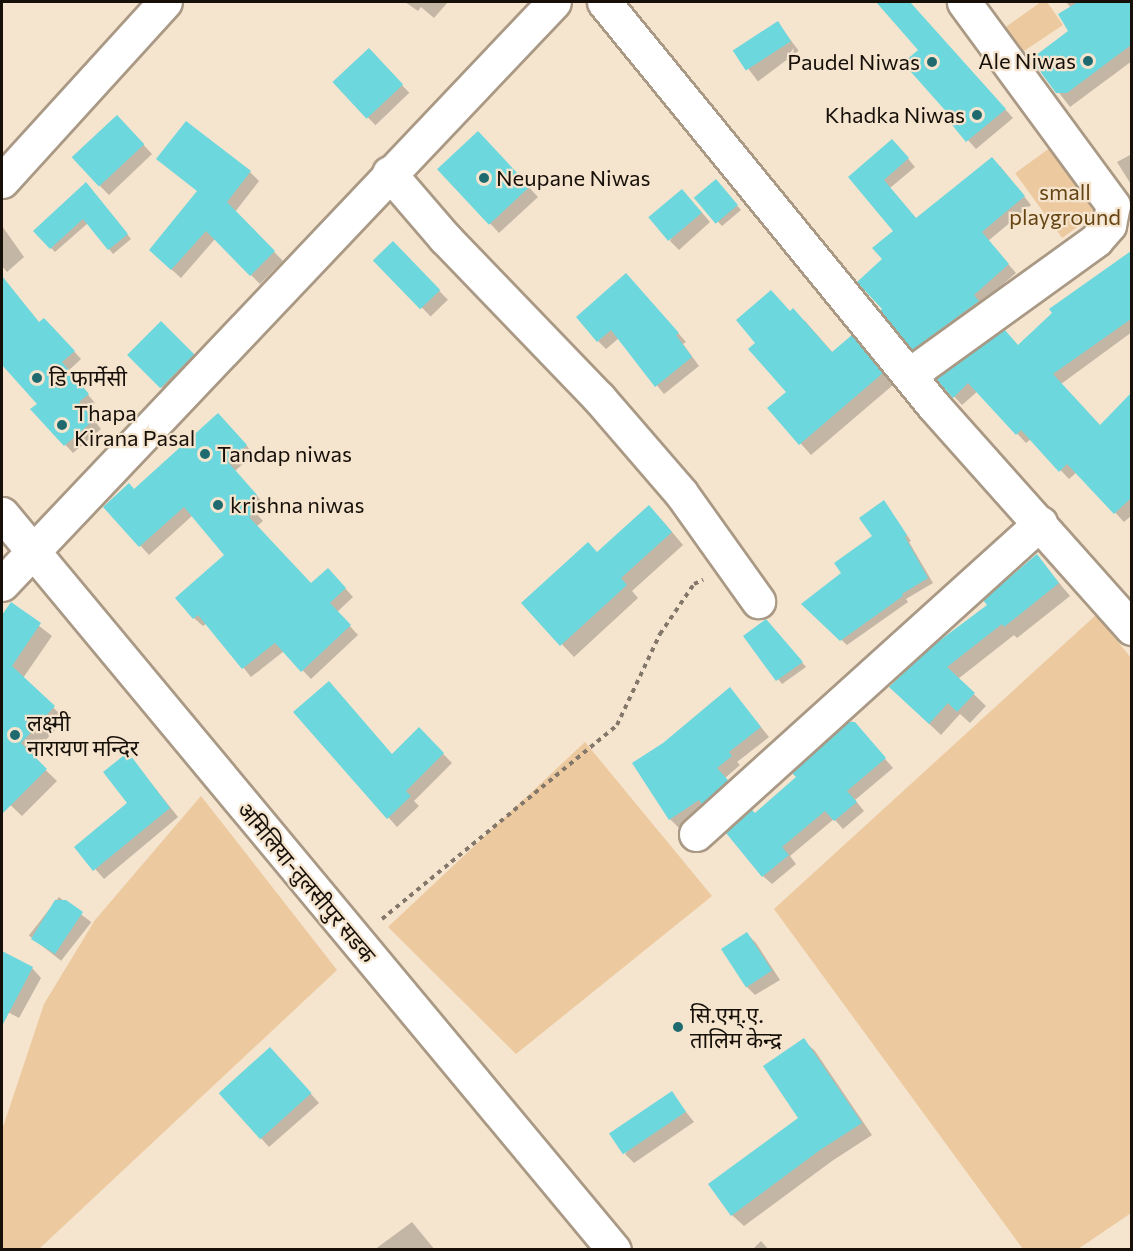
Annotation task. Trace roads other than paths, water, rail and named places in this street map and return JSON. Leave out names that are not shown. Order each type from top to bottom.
[{"type":"street","points":[[2,182],[165,2]]},
{"type":"street","points":[[2,584],[31,549],[554,2]]},
{"type":"street","points":[[604,2],[909,375],[1131,628]]},
{"type":"street","points":[[909,375],[1096,240],[1109,225],[1113,205],[964,2]]},
{"type":"street","points":[[389,173],[445,238],[599,398],[681,492],[758,601]]},
{"type":"street","name":"अमिलिया-तुलसीपुर सडक","points":[[2,514],[614,1250]]},
{"type":"street","points":[[696,834],[1040,523]]},
{"type":"place","name":"Ale Niwas","points":[[1088,61]]},
{"type":"place","name":"Paudel Niwas","points":[[932,62]]},
{"type":"place","name":"Khadka Niwas","points":[[977,115]]},
{"type":"place","name":"Neupane Niwas","points":[[484,178]]},
{"type":"place","name":"डि फार्मेसी","points":[[37,378]]},
{"type":"place","name":"Thapa Kirana Pasal","points":[[62,425]]},
{"type":"place","name":"Tandap niwas","points":[[205,454]]},
{"type":"place","name":"krishna niwas","points":[[218,505]]},
{"type":"place","name":"लक्ष्मी नारायण मन्दिर","points":[[15,735]]},
{"type":"place","name":"सि.एम्.ए. तालिम केन्द्र","points":[[678,1027]]},
{"type":"park label","name":"small playground","points":[[1065,204]]}]
